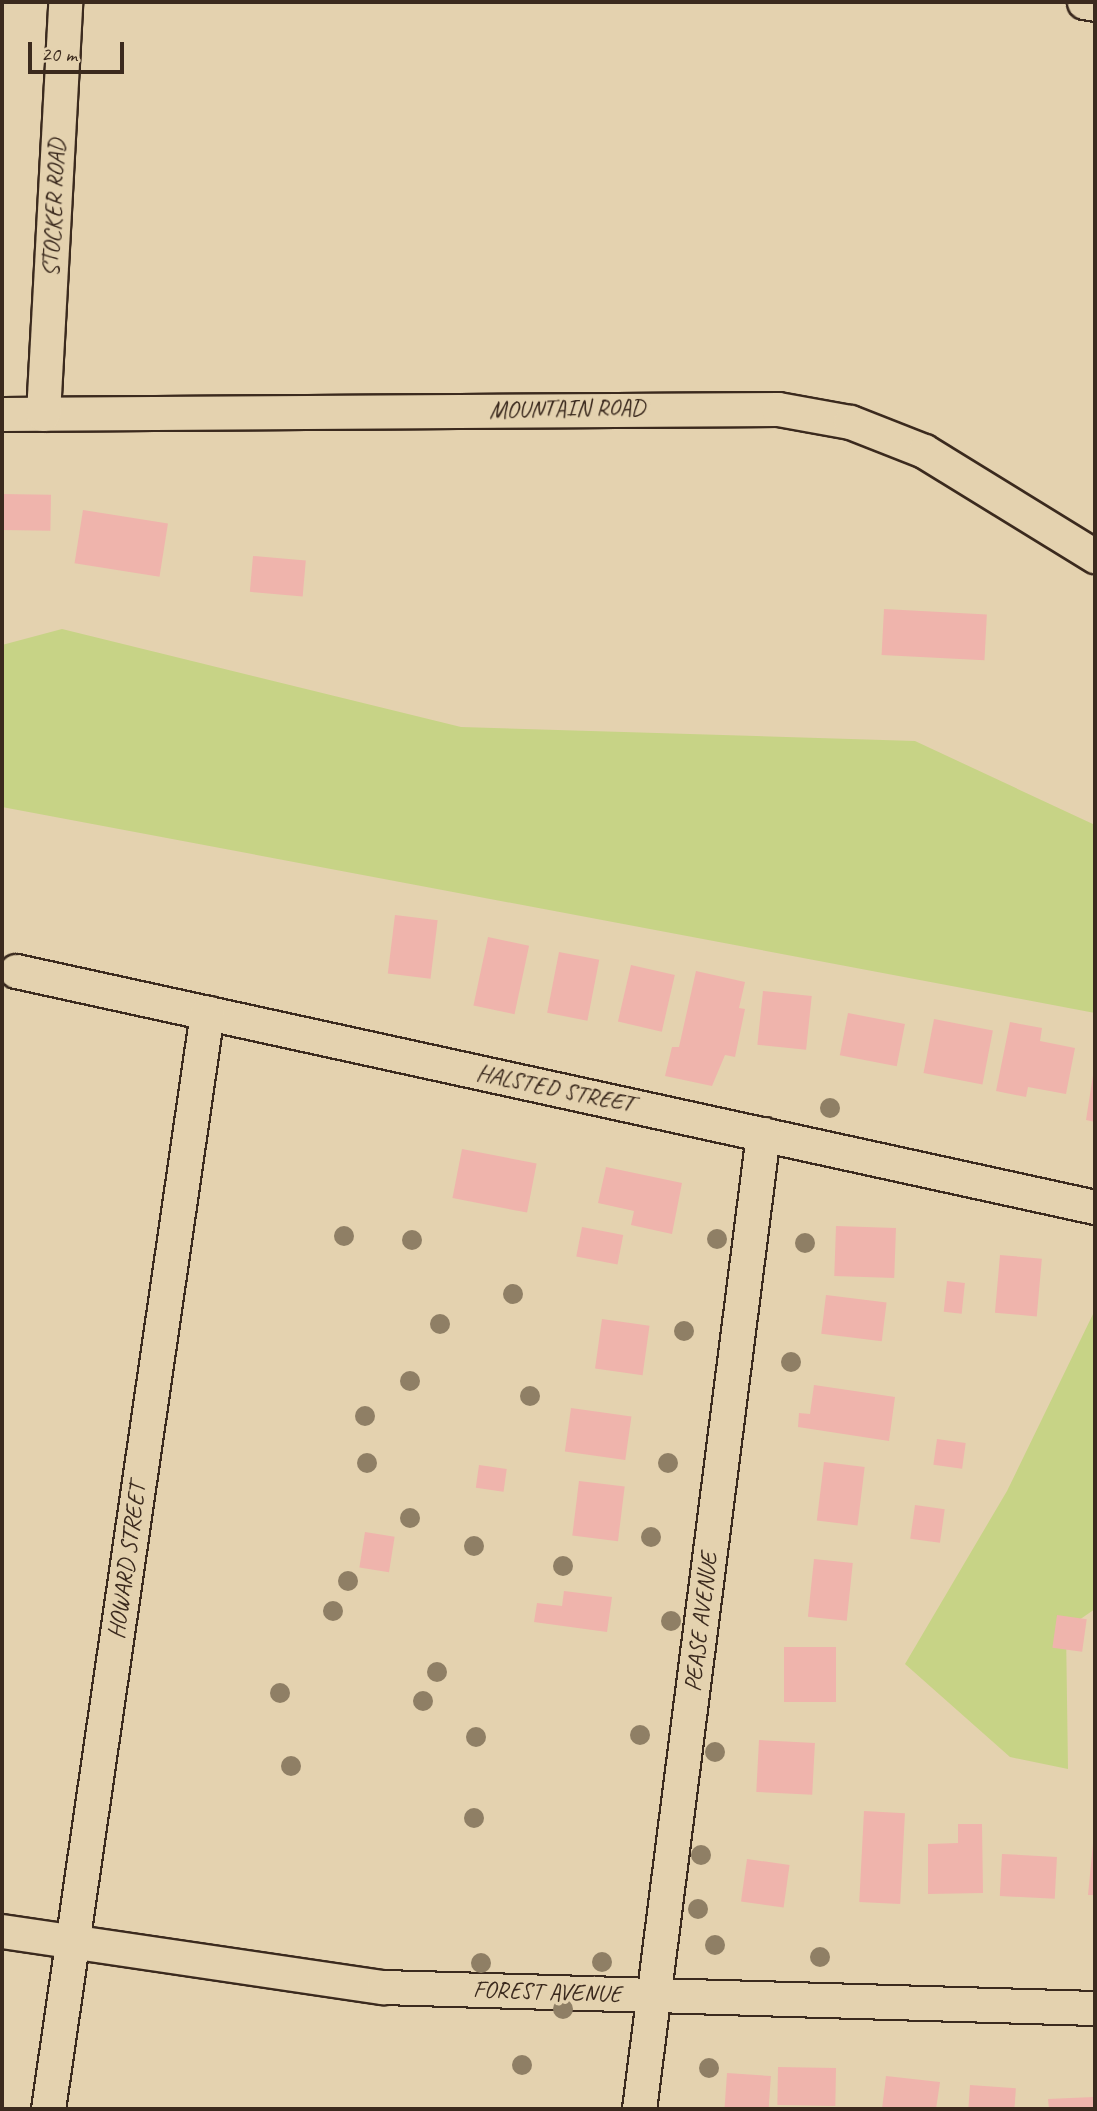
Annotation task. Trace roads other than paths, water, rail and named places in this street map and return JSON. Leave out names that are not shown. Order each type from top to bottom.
[{"type":"street","name":"STOCKER ROAD","points":[[43,414],[65,2]]},
{"type":"street","points":[[1084,2],[1095,4]]},
{"type":"street","name":"MOUNTAIN ROAD","points":[[2,414],[778,409],[850,422],[924,451],[1095,556]]},
{"type":"street","name":"HALSTED STREET","points":[[16,971],[1095,1207]]},
{"type":"street","name":"HOWARD STREET","points":[[48,2109],[207,1012]]},
{"type":"street","name":"PEASE AVENUE","points":[[639,2109],[763,1134]]},
{"type":"street","name":"FOREST AVENUE","points":[[2,1931],[383,1987],[1095,2008]]}]
